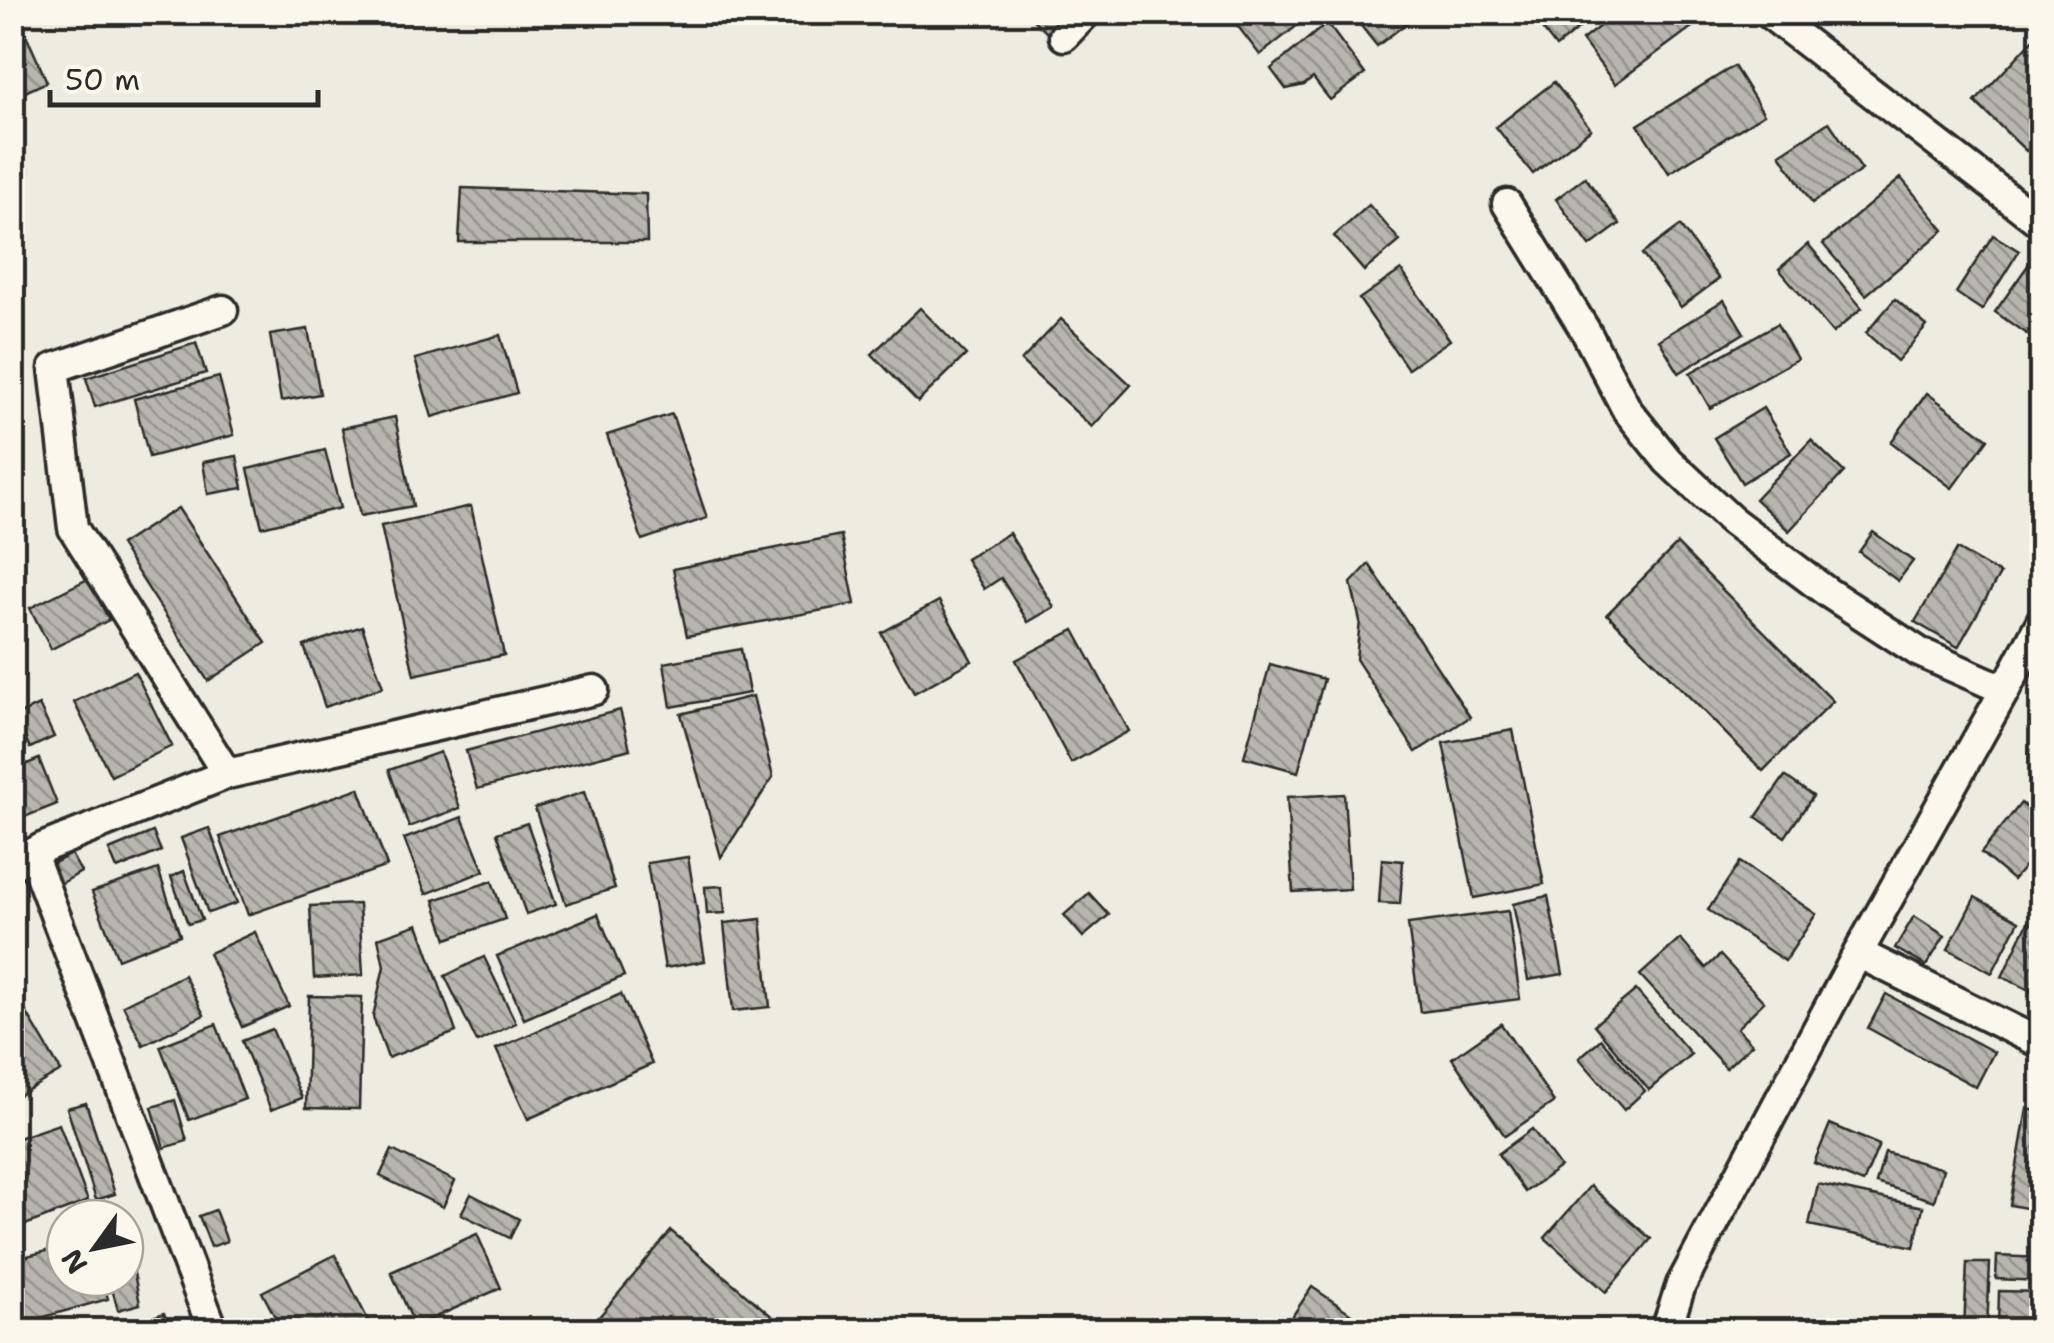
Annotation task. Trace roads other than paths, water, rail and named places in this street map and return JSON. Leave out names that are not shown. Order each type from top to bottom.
[{"type":"street","points":[[1064,36],[1087,12]]},
{"type":"street","points":[[1768,12],[2042,224]]},
{"type":"street","points":[[1507,204],[1585,330],[1626,410],[1668,462],[1732,520],[1827,592],[1919,652],[2006,690]]},
{"type":"street","points":[[223,310],[54,368],[73,528],[228,774]]},
{"type":"street","points":[[1666,1330],[1681,1286],[1858,953],[2042,620]]},
{"type":"street","points":[[213,1330],[22,860],[228,774],[594,690]]},
{"type":"street","points":[[1858,953],[2042,1044]]}]
